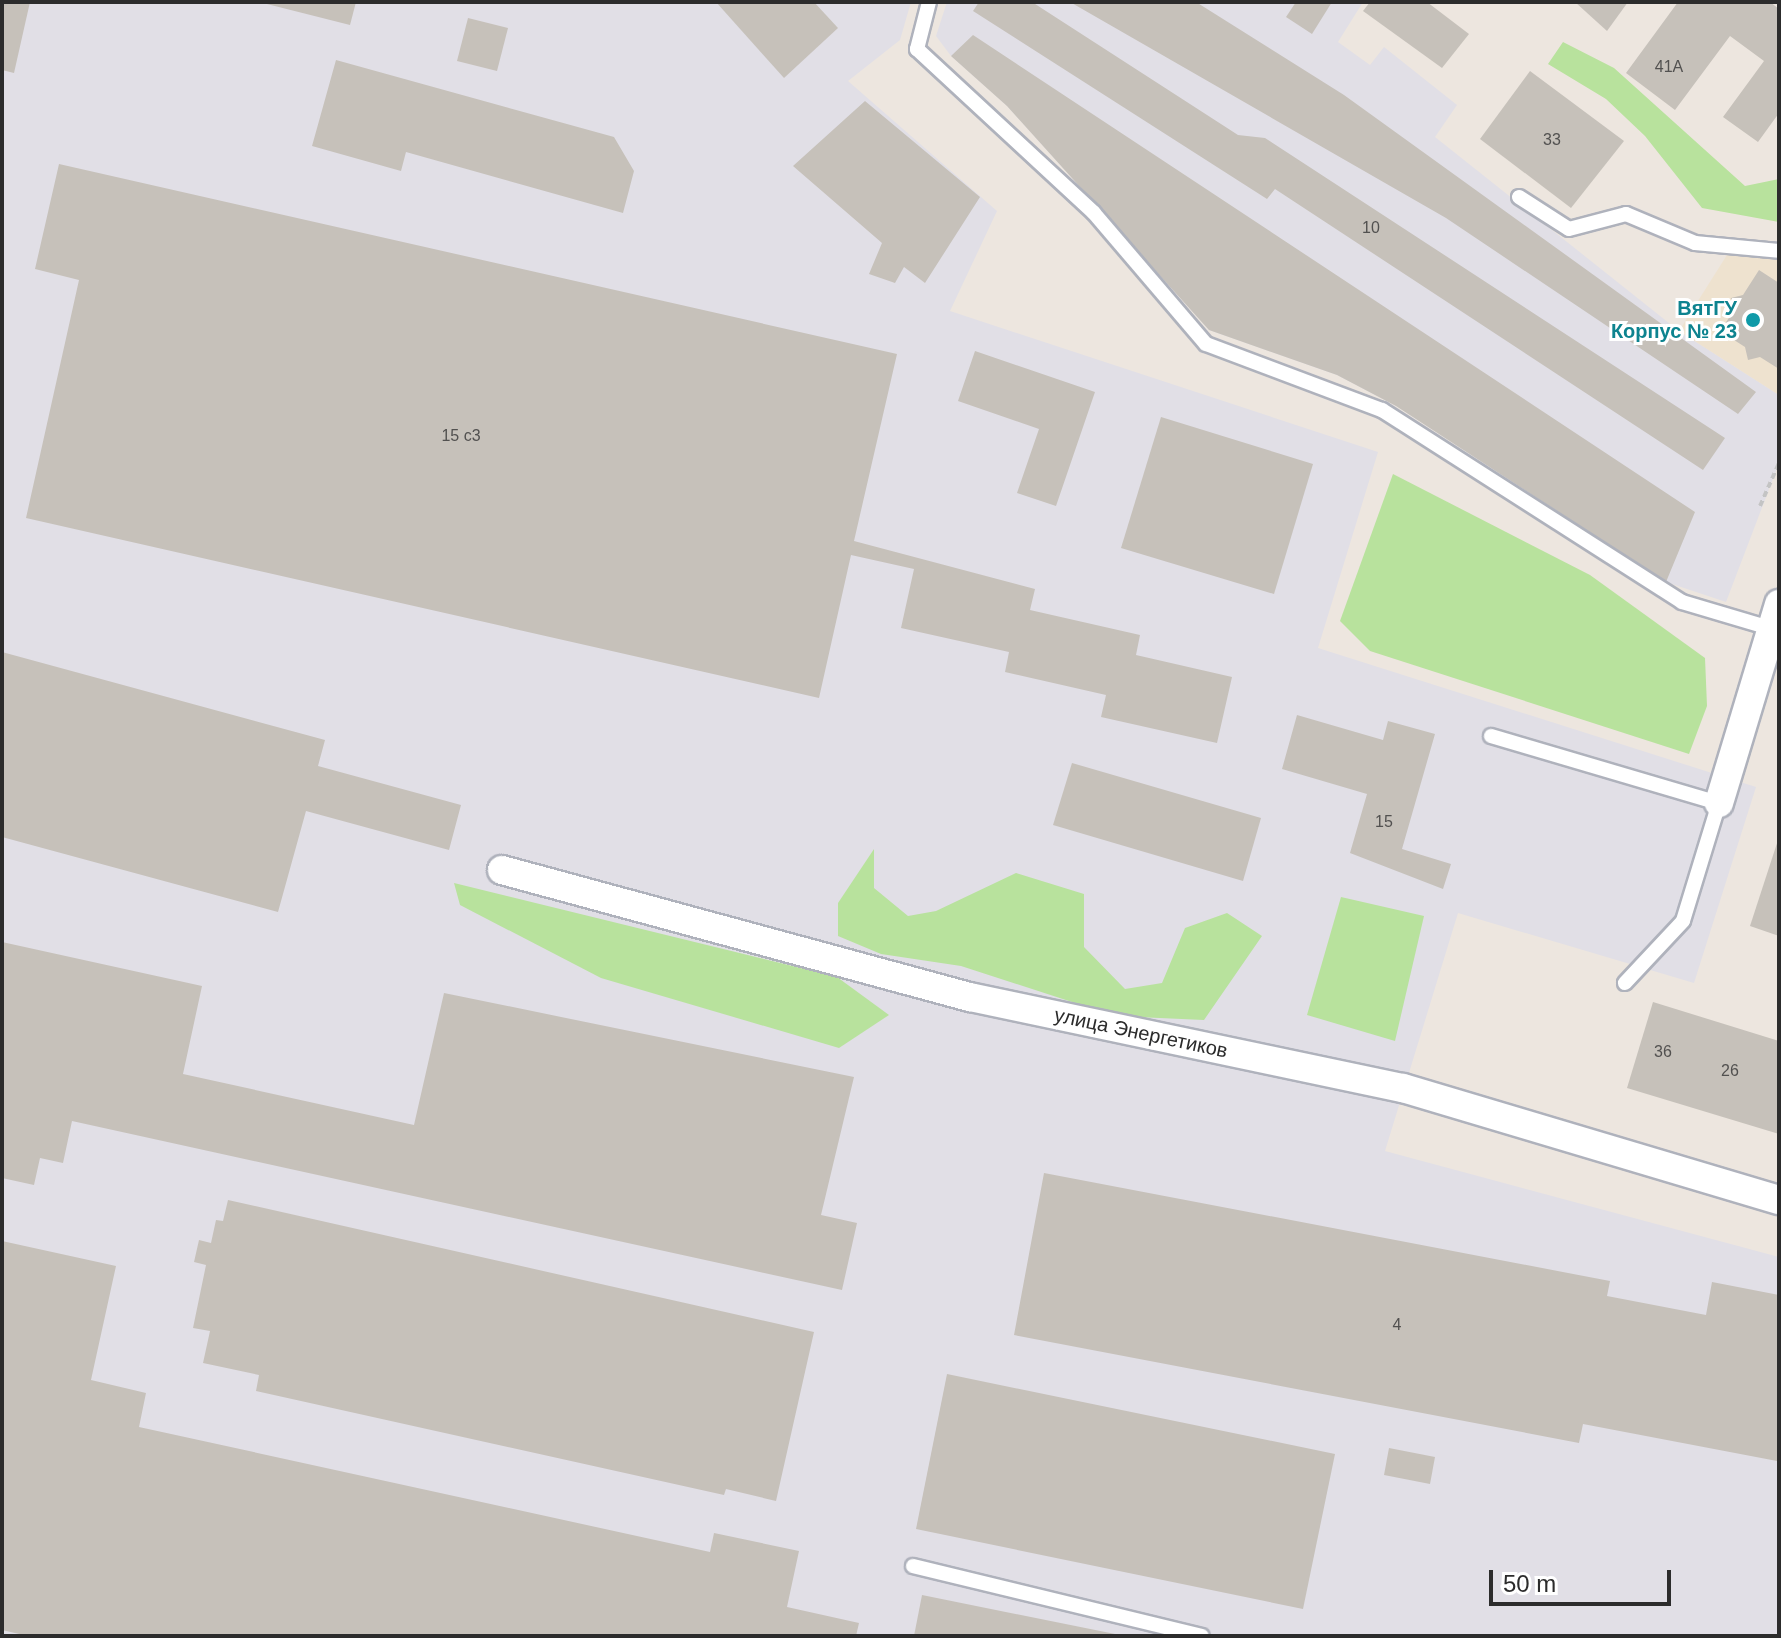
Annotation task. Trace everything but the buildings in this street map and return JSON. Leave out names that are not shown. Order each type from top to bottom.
[{"type":"street","points":[[1719,803],[1776,617]]},
{"type":"street","name":"улица Энергетиков","points":[[502,870],[970,997],[1403,1088],[1779,1200]]},
{"type":"lane","points":[[929,2],[917,49],[1094,213],[1206,344],[1382,410],[1682,602],[1776,617]]},
{"type":"lane","points":[[1519,197],[1569,229],[1626,214],[1695,243],[1779,251]]},
{"type":"lane","points":[[1491,736],[1719,803],[1683,921],[1625,983]]},
{"type":"lane","points":[[913,1566],[1202,1636]]},
{"type":"path","points":[[1760,506],[1779,463]]},
{"type":"shaded area","points":[[2,2],[911,2],[900,40],[848,81],[997,211],[950,311],[1378,452],[1318,648],[1756,787],[1694,983],[1458,913],[1385,1151],[1779,1257],[1779,1636],[2,1636]]},
{"type":"shaded area","points":[[947,2],[1363,2],[1338,42],[1370,65],[1384,47],[1457,105],[1435,137],[1679,331],[1779,395],[1779,463],[1726,602],[1666,582],[1396,406],[1337,375],[1209,330],[1007,106],[951,56],[936,36]]},
{"type":"shaded area","points":[[1732,247],[1779,251],[1779,395],[1679,331]]},
{"type":"green space","points":[[1563,42],[1614,68],[1745,186],[1779,179],[1779,222],[1702,208],[1645,136],[1606,99],[1548,64]]},
{"type":"green space","points":[[1393,474],[1590,575],[1705,658],[1707,706],[1689,754],[1370,651],[1340,621]]},
{"type":"green space","points":[[874,849],[874,888],[908,916],[936,911],[1016,873],[1084,894],[1084,947],[1125,989],[1162,983],[1185,928],[1227,913],[1262,936],[1204,1020],[1115,1016],[961,966],[881,954],[838,936],[838,903]]},
{"type":"green space","points":[[454,883],[837,977],[889,1015],[839,1048],[601,978],[460,905]]},
{"type":"green space","points":[[1341,897],[1424,916],[1395,1041],[1307,1015]]},
{"type":"place","name":"ВятГУ Корпус № 23","points":[[1753,320]]}]
